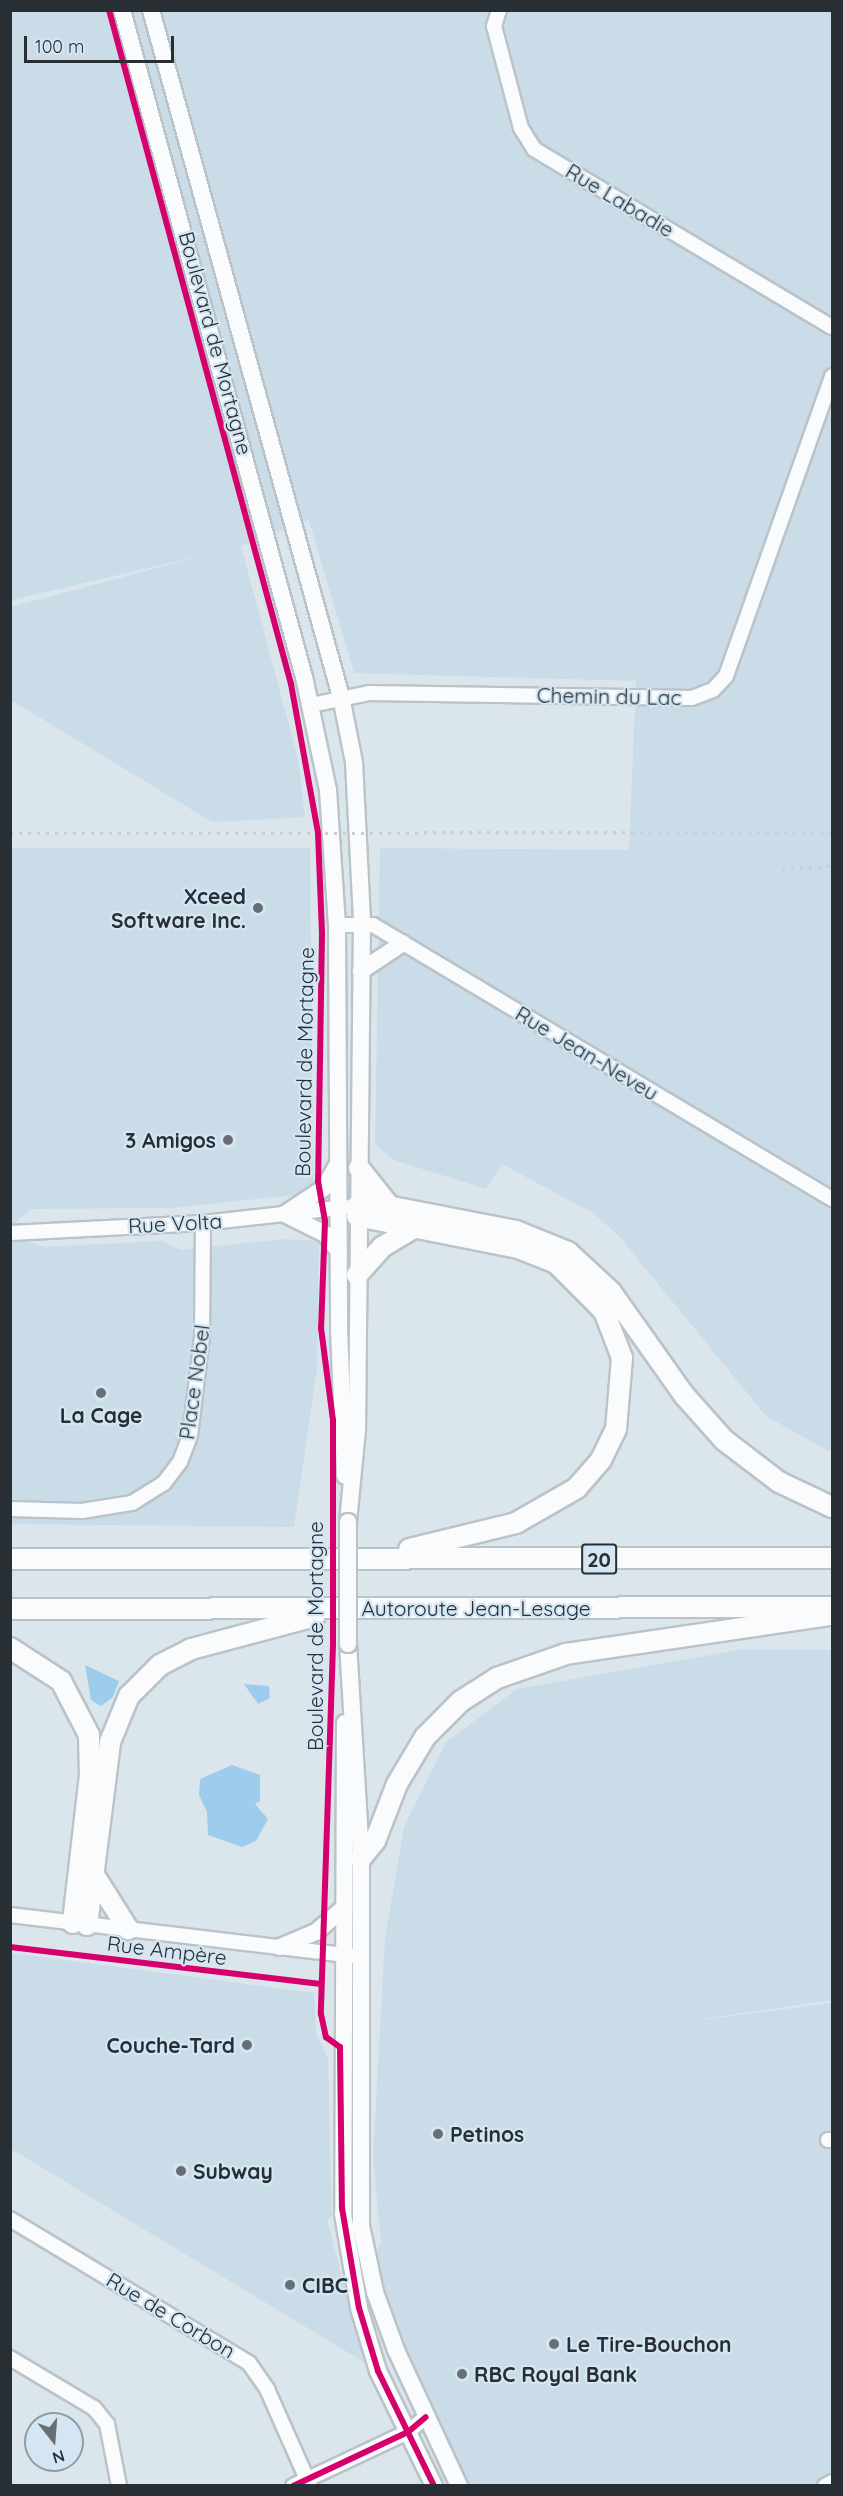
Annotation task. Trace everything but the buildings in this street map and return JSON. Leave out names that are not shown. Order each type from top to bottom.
[{"type":"highway","points":[[359,1168],[390,1207]]},
{"type":"highway","points":[[351,1210],[390,1207],[516,1231],[568,1252],[611,1292],[717,1432],[779,1482],[832,1507]]},
{"type":"highway","points":[[351,1210],[412,1229],[527,1251],[571,1273],[612,1326],[622,1358],[623,1399],[601,1460],[554,1505],[484,1534],[366,1558]]},
{"type":"highway","points":[[357,1275],[382,1247],[412,1229]]},
{"type":"highway","name":"20","points":[[10,1558],[832,1558]]},
{"type":"highway","name":"Autoroute Jean-Lesage","points":[[10,1609],[832,1607]]},
{"type":"highway","points":[[80,1924],[94,1875],[110,1742],[121,1711],[143,1680],[166,1661],[212,1641],[353,1608]]},
{"type":"highway","points":[[361,1858],[375,1841],[397,1784],[425,1737],[461,1701],[497,1678],[566,1654],[832,1615]]},
{"type":"highway","points":[[10,1648],[61,1681],[90,1735],[92,1759],[80,1924]]},
{"type":"highway","points":[[94,1875],[128,1929]]},
{"type":"main road","name":"Boulevard de Mortagne","points":[[122,10],[311,705],[331,812],[337,925],[339,1161],[351,1210],[357,1275],[356,1449],[348,1522]]},
{"type":"main road","name":"Boulevard de Mortagne","points":[[151,10],[341,698],[360,812],[362,971],[359,1168],[351,1210],[339,1251],[348,1522],[348,1644],[342,1909],[344,2220],[369,2343],[434,2486]]},
{"type":"main road","points":[[362,971],[402,943]]},
{"type":"main road","points":[[339,1161],[324,1188],[285,1214],[325,1234],[339,1251]]},
{"type":"main road","name":"Boulevard de Mortagne","points":[[348,1644],[361,1858],[362,2226],[375,2292],[426,2417],[459,2486]]},
{"type":"main road","points":[[280,1947],[316,1932],[342,1909]]},
{"type":"street","name":"Rue Labadie","points":[[499,10],[494,26],[521,128],[534,149],[832,327]]},
{"type":"street","name":"Chemin du Lac","points":[[311,705],[341,698],[435,692],[692,698],[713,690],[726,676],[832,376]]},
{"type":"street","points":[[337,925],[362,922]]},
{"type":"street","name":"Rue Jean-Neveu","points":[[362,922],[402,943],[832,1199]]},
{"type":"street","name":"Rue Volta","points":[[10,1233],[203,1223],[351,1210]]},
{"type":"street","name":"Place Nobel","points":[[10,1509],[82,1510],[132,1503],[164,1483],[180,1462],[190,1436],[202,1337],[203,1223]]},
{"type":"street","name":"Rue Ampère","points":[[10,1916],[361,1958]]},
{"type":"street","name":"Rue de Corbon","points":[[10,2219],[249,2363],[267,2389],[309,2483]]},
{"type":"street","points":[[10,2358],[94,2408],[107,2424],[118,2486]]},
{"type":"street","points":[[293,2486],[309,2483],[408,2432],[426,2417]]},
{"type":"street","points":[[825,2486],[832,2482]]},
{"type":"shaded area","points":[[10,11],[832,11],[832,1453],[766,1416],[618,1235],[593,1213],[502,1164],[486,1189],[394,1160],[375,1144],[380,848],[629,850],[636,681],[354,673],[309,520],[241,546],[298,759],[305,817],[212,822],[11,700],[11,607],[209,554],[11,600]]},
{"type":"shaded area","points":[[11,848],[310,848],[313,1185],[304,1194],[172,1208],[30,1209],[11,1227]]},
{"type":"shaded area","points":[[11,1233],[43,1247],[162,1241],[181,1250],[283,1239],[319,1241],[317,1368],[294,1527],[11,1524]]},
{"type":"shaded area","points":[[739,1650],[832,1650],[832,2000],[676,2023],[832,2003],[832,2478],[815,2486],[463,2485],[385,2305],[374,2259],[381,2242],[373,2159],[385,1939],[404,1827],[446,1742],[517,1689]]},
{"type":"shaded area","points":[[85,1665],[119,1681],[113,1697],[101,1706],[91,1700]]},
{"type":"shaded area","points":[[244,1684],[269,1686],[270,1698],[258,1704]]},
{"type":"shaded area","points":[[232,1765],[260,1775],[260,1801],[255,1804],[268,1819],[256,1841],[242,1847],[208,1835],[207,1812],[199,1795],[200,1779]]},
{"type":"shaded area","points":[[11,1953],[314,1993],[316,2033],[328,2059],[332,2217],[327,2219],[364,2362],[11,2149]]},
{"type":"railway","points":[[10,833],[832,832]]},
{"type":"railway","points":[[782,869],[832,866]]},
{"type":"cycle path","points":[[109,10],[291,684],[318,833],[322,933],[318,1181],[325,1221],[321,1328],[333,1420],[333,1645],[321,2014],[326,2037],[340,2047],[342,2208],[359,2308],[378,2371],[434,2486]]},
{"type":"cycle path","points":[[10,1947],[319,1984]]},
{"type":"cycle path","points":[[293,2486],[408,2432],[426,2417]]},
{"type":"place","name":"Xceed Software Inc.","points":[[258,908]]},
{"type":"place","name":"3 Amigos","points":[[228,1140]]},
{"type":"place","name":"La Cage","points":[[101,1393]]},
{"type":"place","name":"Couche-Tard","points":[[247,2045]]},
{"type":"place","name":"Petinos","points":[[438,2134]]},
{"type":"place","name":"Subway","points":[[181,2171]]},
{"type":"place","name":"CIBC","points":[[290,2285]]},
{"type":"place","name":"Le Tire-Bouchon","points":[[554,2344]]},
{"type":"place","name":"RBC Royal Bank","points":[[462,2374]]}]
